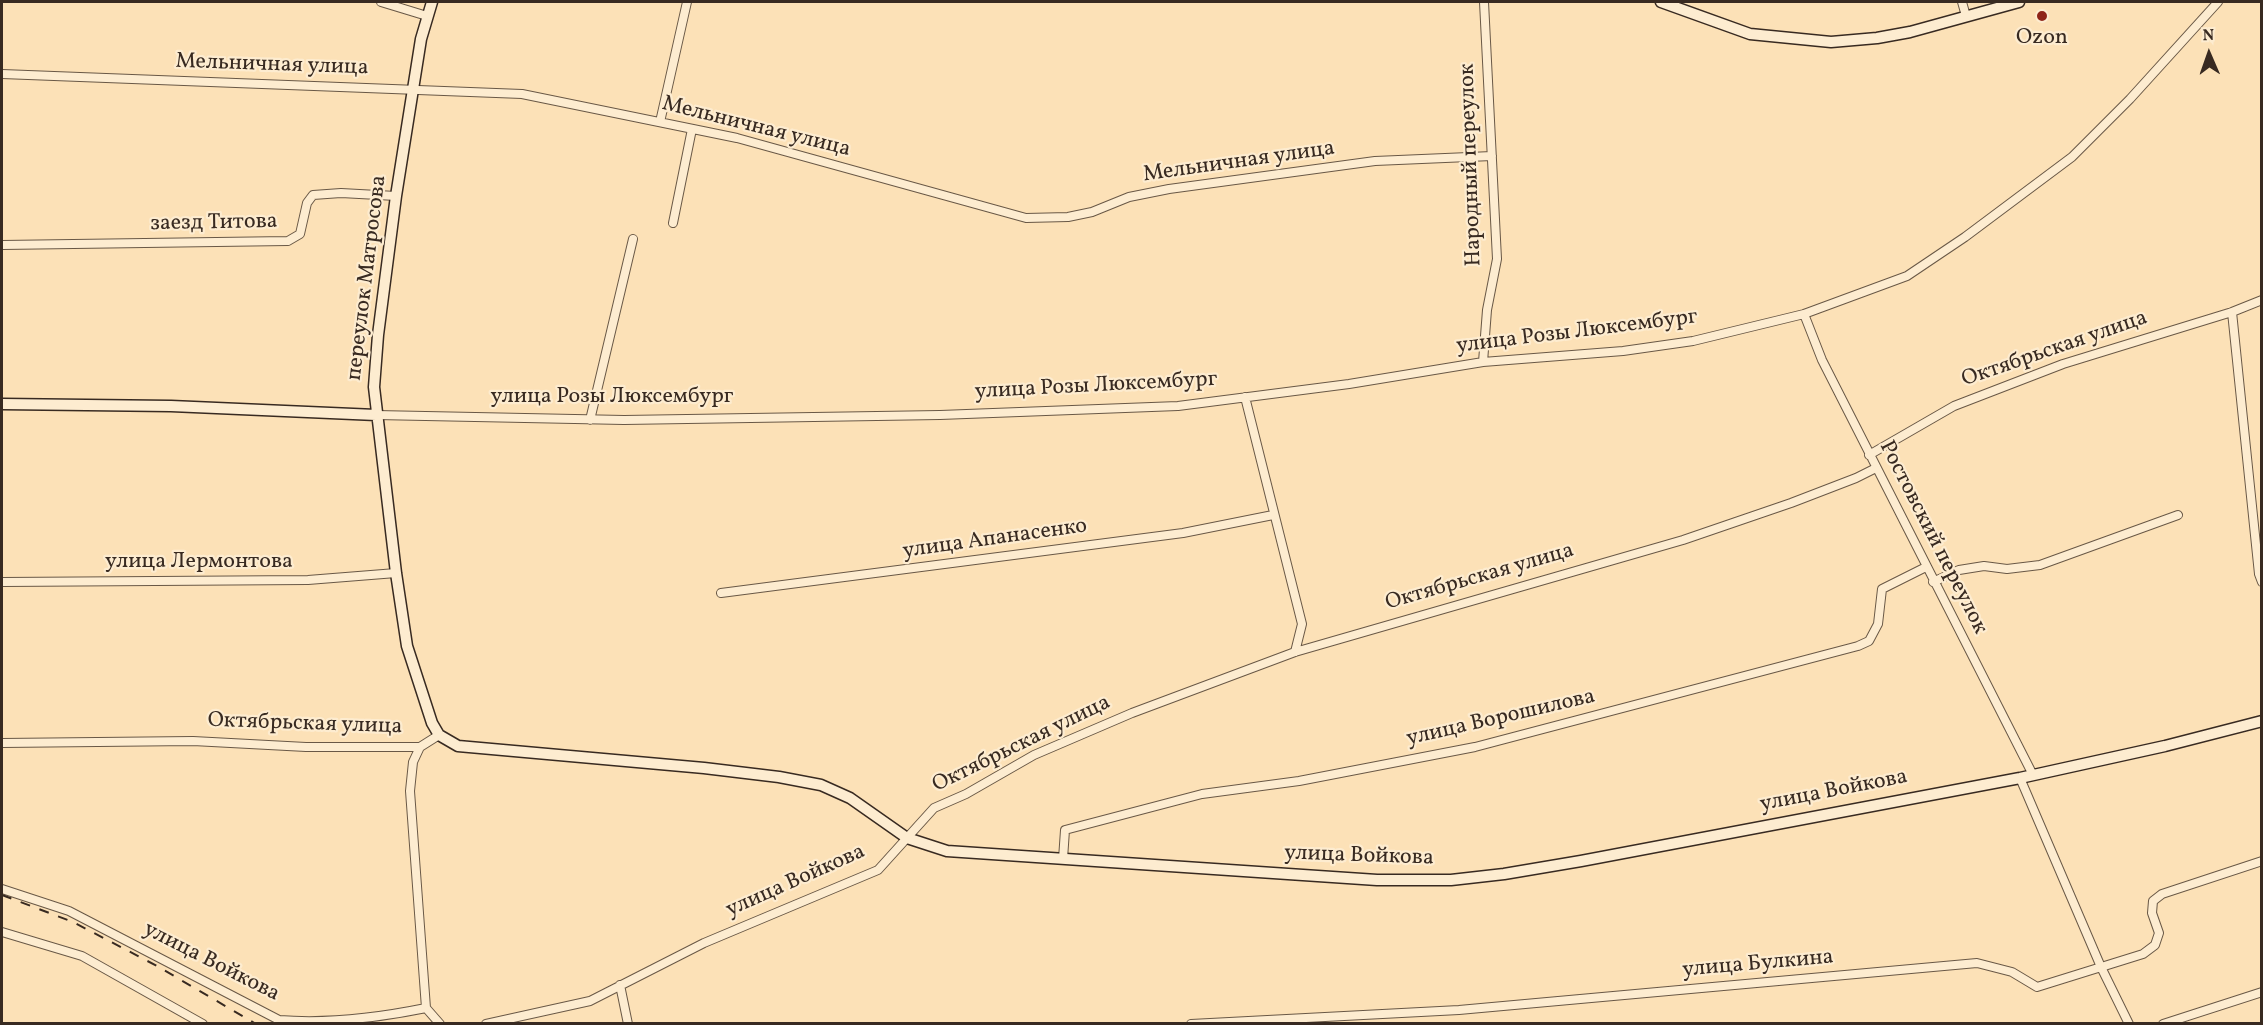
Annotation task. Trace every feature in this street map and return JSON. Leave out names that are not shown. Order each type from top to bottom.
[{"type":"main road","name":"переулок Матросова","points":[[432,2],[412,89],[378,336],[374,387],[407,646],[432,723],[439,735]]},
{"type":"main road","points":[[1661,2],[1750,34],[1831,42],[1911,32],[2019,2]]},
{"type":"main road","name":"улица Розы Люксембург","points":[[2,404],[171,406],[376,415]]},
{"type":"main road","name":"улица Войкова","points":[[907,838],[947,851],[1377,880],[1451,880],[1581,861],[2033,775],[2165,746],[2262,721]]},
{"type":"main road","points":[[439,735],[458,746],[704,768],[779,777],[820,785],[850,798],[907,838]]},
{"type":"street","points":[[381,2],[427,16]]},
{"type":"street","points":[[660,122],[687,2]]},
{"type":"street","name":"Народный переулок","points":[[1483,362],[1487,310],[1497,259],[1484,2]]},
{"type":"street","points":[[1962,2],[1965,16]]},
{"type":"street","name":"улица Розы Люксембург","points":[[376,415],[590,420],[952,414],[1178,406],[1349,384],[1483,362],[1623,351],[1693,341],[1804,314],[1907,276],[1965,237],[2072,157],[2130,99],[2218,2]]},
{"type":"street","name":"Мельничная улица","points":[[2,74],[522,94],[737,138],[1026,218],[1068,217],[1092,212],[1129,197],[1169,189],[1352,164],[1492,156]]},
{"type":"street","points":[[673,223],[692,129]]},
{"type":"street","name":"заезд Титова","points":[[2,245],[288,240],[300,234],[307,203],[313,195],[341,193],[396,196]]},
{"type":"street","points":[[590,420],[633,239]]},
{"type":"street","name":"Октябрьская улица","points":[[1869,454],[1954,406],[2063,364],[2232,312],[2262,300]]},
{"type":"street","points":[[2232,312],[2259,574],[2262,582]]},
{"type":"street","name":"Ростовский переулок","points":[[1804,314],[1822,360],[2033,775]]},
{"type":"street","points":[[1245,397],[1302,624],[1296,652]]},
{"type":"street","name":"Октябрьская улица","points":[[907,838],[934,808],[966,794],[1034,755],[1132,712],[1296,652],[1683,540],[1791,503],[1876,468]]},
{"type":"street","name":"улица Апанасенко","points":[[722,593],[1183,533],[1273,515]]},
{"type":"street","points":[[1933,582],[1959,570],[1983,566],[2007,569],[2040,565],[2178,515]]},
{"type":"street","name":"улица Ворошилова","points":[[1063,859],[1065,830],[1076,827],[1202,794],[1299,781],[1474,747],[1858,646],[1869,641],[1878,624],[1882,589],[1926,567]]},
{"type":"street","name":"улица Лермонтова","points":[[2,582],[308,580],[396,573]]},
{"type":"street","name":"Октябрьская улица","points":[[2,743],[193,741],[306,747],[420,747],[439,735]]},
{"type":"street","points":[[420,747],[413,762],[410,791],[426,1008],[440,1023]]},
{"type":"street","points":[[2020,777],[2101,967],[2129,1023]]},
{"type":"street","name":"улица Войкова","points":[[486,1023],[590,1001],[704,943],[878,870],[907,838]]},
{"type":"street","name":"улица Булкина","points":[[1191,1023],[1459,1010],[1977,963],[2012,972],[2037,987],[2143,954],[2154,945],[2159,933],[2152,913],[2153,901],[2162,894],[2262,861]]},
{"type":"street","name":"улица Войкова","points":[[2,889],[69,911],[279,1020],[315,1023],[380,1017],[426,1008]]},
{"type":"street","points":[[2,932],[82,956],[203,1023]]},
{"type":"street","points":[[620,985],[628,1023]]},
{"type":"street","points":[[2163,1023],[2262,992]]},
{"type":"railway","points":[[2,895],[73,922],[157,966],[256,1024]]},
{"type":"place","name":"Ozon","points":[[2042,16]]}]
